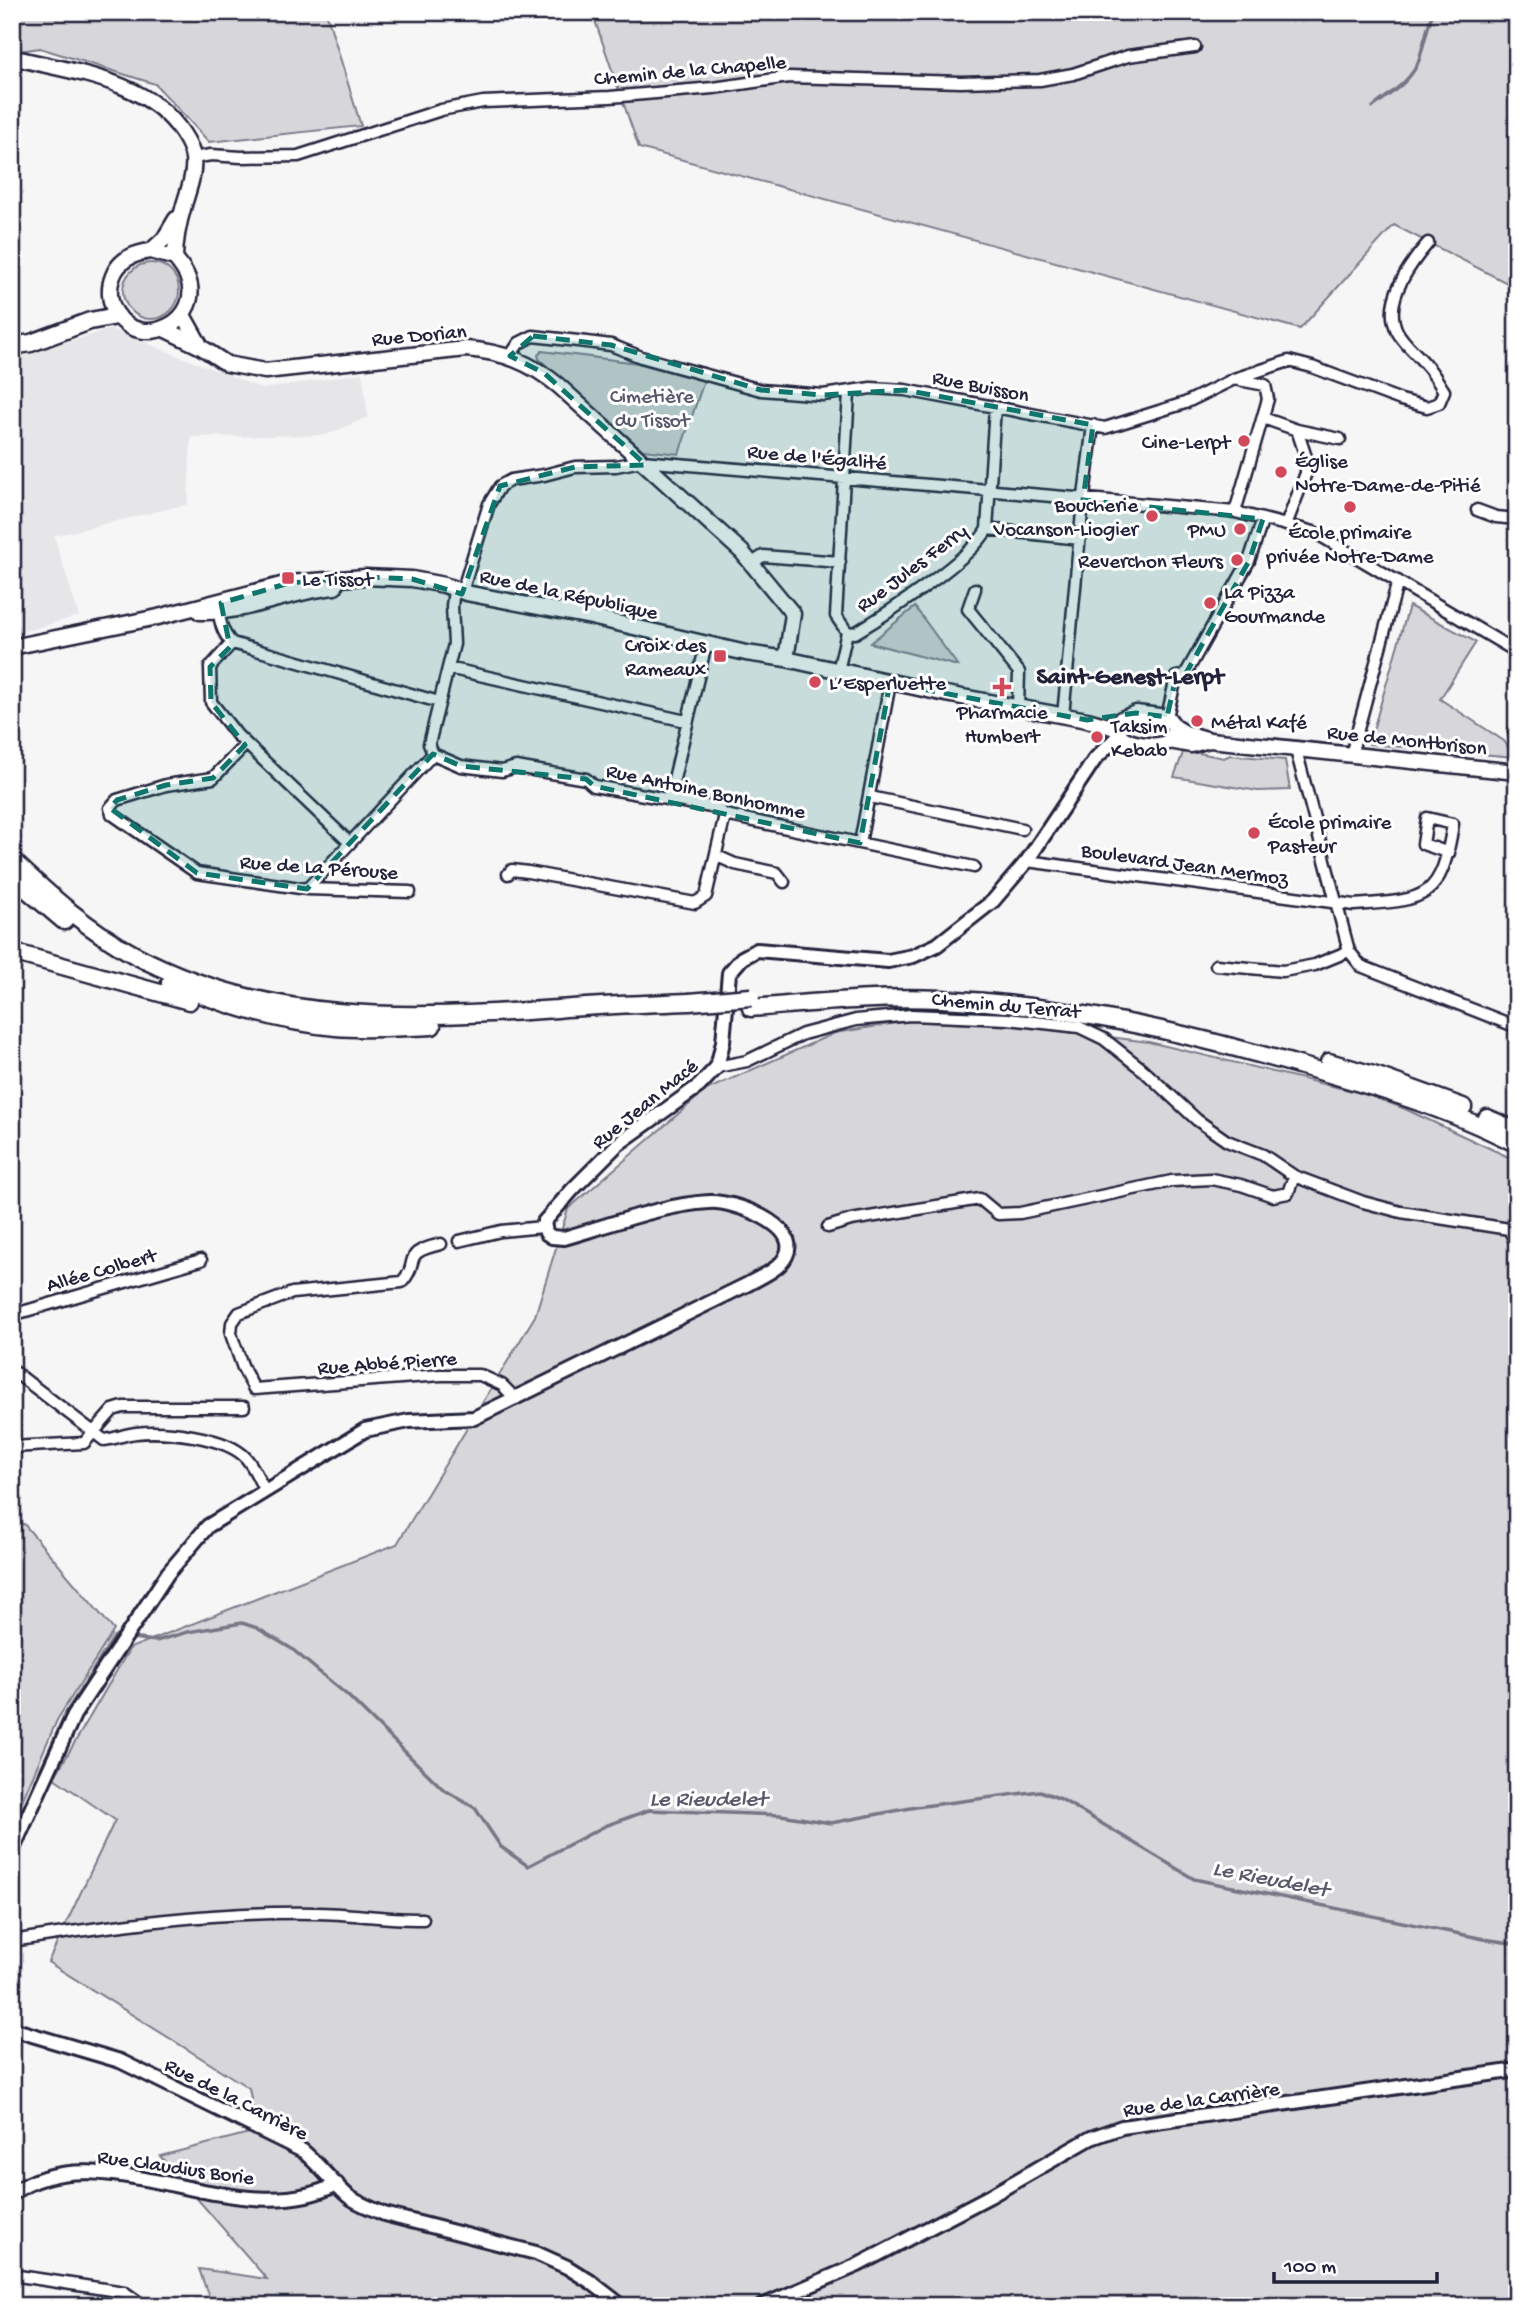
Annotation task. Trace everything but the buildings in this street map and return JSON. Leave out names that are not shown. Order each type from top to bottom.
[{"type":"highway","points":[[12,346],[31,343],[90,321],[117,316]]},
{"type":"highway","points":[[12,860],[59,904],[95,931],[133,954],[173,973],[262,1002],[307,1010],[408,1016],[893,999],[978,1002],[1068,1010],[1193,1036],[1370,1085],[1434,1107],[1517,1144]]},
{"type":"highway","points":[[12,877],[48,909],[118,957],[212,1000],[268,1017]]},
{"type":"highway","points":[[12,952],[228,1012],[337,1027],[406,1027],[689,1006]]},
{"type":"highway","points":[[751,1003],[909,988],[1055,999],[1213,1030],[1380,1077],[1439,1097],[1517,1131]]},
{"type":"main road","points":[[12,57],[115,83],[144,96],[163,109],[178,125],[193,158],[191,187],[175,242],[175,258],[189,284],[189,300],[183,315],[164,329],[144,331],[134,328],[117,316],[109,290],[115,271],[123,261],[133,255],[151,251],[175,258]]},
{"type":"main road","points":[[151,251],[164,239],[184,206]]},
{"type":"main road","name":"Rue Dorian","points":[[183,315],[201,347]]},
{"type":"main road","name":"Rue Dorian","points":[[164,329],[201,347],[227,364],[265,371],[466,349],[510,356],[544,373],[752,563],[793,614],[786,659]]},
{"type":"main road","name":"Rue de la République","points":[[12,646],[184,611],[220,608],[289,583],[327,579],[412,579],[890,683],[1087,720],[1122,731]]},
{"type":"main road","points":[[1136,713],[1171,722],[1185,733],[1210,740],[1191,745],[1169,741],[1161,744],[1122,731],[1136,713]]},
{"type":"main road","points":[[1169,741],[1173,735],[1171,722]]},
{"type":"main road","name":"Rue de Montbrison","points":[[1210,740],[1517,772]]},
{"type":"street","name":"Chemin de la Chapelle","points":[[193,158],[211,155],[241,158],[298,156],[441,110],[483,102],[610,97],[789,78],[961,82],[1040,80],[1073,74],[1128,56],[1195,47]]},
{"type":"street","name":"Rue Buisson","points":[[510,356],[519,343],[533,336],[611,345],[761,390],[823,395],[871,388],[905,390],[1105,428],[1185,402],[1234,379],[1289,361],[1312,366],[1401,400],[1427,407],[1439,403],[1444,391],[1397,330],[1393,311],[1397,291],[1413,261],[1428,243]]},
{"type":"street","points":[[1234,379],[1265,385],[1268,399],[1235,512]]},
{"type":"street","points":[[838,671],[851,633],[836,616],[849,393]]},
{"type":"street","points":[[995,407],[992,490],[986,529],[1080,538]]},
{"type":"street","points":[[1263,418],[1297,430],[1340,439]]},
{"type":"street","points":[[1063,716],[1083,499],[1093,425]]},
{"type":"street","points":[[1286,525],[1306,473],[1306,457],[1297,430]]},
{"type":"street","name":"Rue de l'Égalité","points":[[458,591],[489,504],[500,486],[511,480],[575,467],[616,466],[642,461],[1235,512],[1314,532],[1517,652]]},
{"type":"street","points":[[1477,510],[1496,517],[1517,519]]},
{"type":"street","points":[[1171,722],[1176,677],[1185,675],[1249,561],[1263,519]]},
{"type":"street","name":"Rue Jules Ferry","points":[[851,633],[883,616],[966,555],[981,540],[986,529]]},
{"type":"street","points":[[752,563],[763,556],[840,562]]},
{"type":"street","points":[[1351,755],[1398,581]]},
{"type":"street","points":[[975,589],[968,608],[1019,672],[1018,708]]},
{"type":"street","points":[[307,889],[433,754],[429,744],[454,644],[452,606],[458,591]]},
{"type":"street","points":[[220,608],[227,638],[232,643],[439,702]]},
{"type":"street","points":[[232,643],[210,667],[211,702],[245,745],[349,842]]},
{"type":"street","points":[[669,800],[706,644]]},
{"type":"street","points":[[448,668],[686,721]]},
{"type":"street","points":[[860,843],[890,683]]},
{"type":"street","points":[[1517,728],[1514,732],[1517,741]]},
{"type":"street","name":"Rue Jean Macé","points":[[543,1227],[548,1216],[618,1144],[699,1086],[717,1067],[723,1042],[729,973],[742,958],[757,950],[888,961],[913,956],[937,945],[993,901],[1027,861],[1095,759],[1122,731]]},
{"type":"street","name":"Rue de La Pérouse","points":[[245,745],[212,778],[166,785],[117,800],[110,808],[112,814],[197,873],[307,889],[410,892]]},
{"type":"street","points":[[1296,750],[1349,951],[1361,966],[1376,974],[1517,1027]]},
{"type":"street","name":"Rue Antoine Bonhomme","points":[[433,754],[461,766],[502,771],[516,767],[586,779],[594,786],[717,808],[725,815],[974,867]]},
{"type":"street","points":[[870,797],[1022,829]]},
{"type":"street","points":[[508,874],[512,870],[528,872],[695,903],[706,896],[725,815]]},
{"type":"street","name":"Boulevard Jean Mermoz","points":[[1027,861],[1337,904],[1385,903],[1422,896],[1437,883],[1449,853]]},
{"type":"street","points":[[717,856],[735,864],[777,873],[784,881]]},
{"type":"street","points":[[1216,965],[1283,971],[1315,965],[1349,951]]},
{"type":"street","name":"Chemin du Terrat","points":[[717,1067],[747,1061],[803,1034],[856,1020],[911,1015],[1008,1019],[1079,1027],[1104,1038],[1197,1120],[1227,1141],[1263,1155],[1294,1176],[1363,1202],[1402,1212],[1509,1229],[1517,1245]]},
{"type":"street","points":[[828,1227],[851,1220],[980,1199],[998,1214],[1020,1213],[1172,1181],[1211,1179],[1241,1185],[1273,1196],[1289,1193],[1294,1176]]},
{"type":"street","points":[[12,1851],[74,1714],[168,1573],[208,1526],[365,1430],[409,1421],[474,1418],[516,1399],[748,1284],[778,1266],[787,1255],[788,1242],[785,1233],[772,1222],[713,1201],[678,1206],[564,1238],[552,1237],[545,1233],[543,1227],[501,1231],[459,1241]]},
{"type":"street","name":"Rue Abbé Pierre","points":[[441,1244],[417,1251],[412,1258],[408,1277],[402,1282],[292,1293],[239,1313],[232,1323],[231,1334],[243,1368],[254,1390],[441,1376],[480,1376],[502,1385],[516,1399]]},
{"type":"street","name":"Allée Colbert","points":[[12,1315],[201,1260]]},
{"type":"street","points":[[14,1373],[104,1440],[134,1433],[202,1436],[238,1451],[245,1457],[265,1491]]},
{"type":"street","points":[[12,1447],[84,1443],[113,1410],[123,1407],[244,1407]]},
{"type":"street","points":[[12,1941],[98,1927],[228,1916],[317,1913],[396,1920],[423,1919]]},
{"type":"street","name":"Rue de la Carrière","points":[[12,2029],[120,2062],[303,2151],[350,2197],[384,2214],[536,2253],[591,2282],[622,2306]]},
{"type":"street","name":"Rue de la Carrière","points":[[762,2306],[858,2265],[990,2196],[1091,2138],[1122,2127],[1517,2070]]},
{"type":"street","name":"Rue Claudius Borie","points":[[12,2194],[28,2182],[66,2173],[110,2174],[207,2193],[250,2198],[296,2197],[337,2184]]},
{"type":"street","points":[[12,2275],[124,2292],[144,2306]]},
{"type":"highlighted area","points":[[533,336],[611,345],[761,390],[823,395],[905,390],[1093,425],[1083,500],[1263,519],[1249,561],[1185,675],[1176,677],[1167,717],[1136,713],[1087,720],[890,683],[860,843],[594,786],[586,779],[461,766],[433,754],[307,889],[197,873],[110,808],[117,800],[166,785],[213,778],[245,745],[211,702],[210,667],[230,647],[221,603],[289,583],[365,577],[412,579],[462,594],[500,486],[575,467],[646,465],[544,373],[510,356]]},
{"type":"shaded area","points":[[111,329],[263,389],[362,373],[368,417],[326,435],[191,437],[188,504],[54,536],[79,616],[12,635],[12,358]]},
{"type":"green space","points":[[12,12],[326,12],[361,126],[209,142],[155,84],[40,48],[12,52]]},
{"type":"green space","points":[[592,12],[1517,12],[1517,281],[1507,283],[1394,225],[1300,329],[639,148]]},
{"type":"green space","points":[[146,263],[156,263],[171,271],[177,280],[177,302],[171,311],[156,319],[146,319],[128,307],[123,296],[123,286],[135,268]]},
{"type":"green space","name":"Cimetière du Tissot","points":[[542,351],[638,363],[704,381],[679,454],[643,450],[539,359],[538,355]]},
{"type":"green space","points":[[1409,606],[1476,642],[1440,699],[1504,741],[1515,757],[1369,744]]},
{"type":"green space","points":[[915,607],[958,666],[870,643]]},
{"type":"green space","points":[[1184,750],[1224,758],[1230,755],[1285,760],[1290,790],[1258,791],[1174,777]]},
{"type":"green space","points":[[909,1021],[1021,1026],[1149,1042],[1369,1095],[1517,1161],[1517,2306],[212,2306],[199,2269],[267,2279],[160,2156],[257,2131],[249,2088],[48,1962],[115,1820],[54,1778],[130,1648],[397,1544],[535,1316],[568,1209],[706,1090],[835,1033]]},
{"type":"green space","points":[[12,1523],[24,1524],[114,1630],[57,1720],[12,1824]]},
{"type":"waterway","points":[[1373,107],[1416,68],[1433,12]]},
{"type":"waterway","name":"Le Rieudelet","points":[[131,1638],[156,1641],[188,1632],[242,1623],[257,1628],[292,1649],[347,1695],[443,1789],[475,1808],[501,1847],[528,1866],[605,1826],[649,1810],[781,1815],[831,1823],[916,1807],[1040,1791],[1061,1799],[1194,1879],[1517,1944]]},
{"type":"waterway","name":"Le Rieudelet","points":[[12,1833],[66,1713],[114,1637],[120,1633],[124,1634]]},
{"type":"place","name":"Cine-Lerpt","points":[[1244,441]]},
{"type":"place","name":"Église Notre-Dame-de-Pitié","points":[[1281,472]]},
{"type":"place","name":"École primaire privée Notre-Dame","points":[[1350,507]]},
{"type":"place","name":"Boucherie Vocanson-Liogier","points":[[1152,516]]},
{"type":"place","name":"PMU","points":[[1240,529]]},
{"type":"place","name":"Reverchon Fleurs","points":[[1237,560]]},
{"type":"place","name":"Le Tissot","points":[[288,578]]},
{"type":"place","name":"La Pizza Gourmande","points":[[1210,603]]},
{"type":"place","name":"Croix des Rameaux","points":[[720,656]]},
{"type":"place","name":"L’Esperluette","points":[[815,682]]},
{"type":"place","name":"Pharmacie Humbert","points":[[1002,687]]},
{"type":"place","name":"Métal Kafé","points":[[1197,721]]},
{"type":"place","name":"Taksim Kebab","points":[[1097,737]]},
{"type":"place","name":"École primaire Pasteur","points":[[1254,833]]},
{"type":"district","name":"Saint-Genest-Lerpt","points":[[1130,675]]}]
